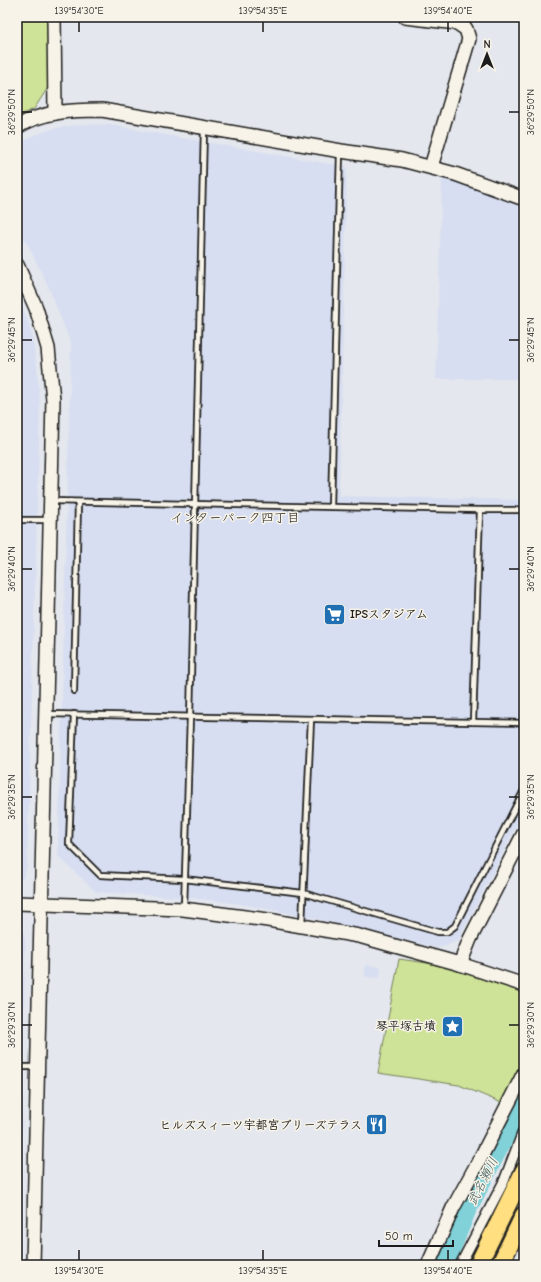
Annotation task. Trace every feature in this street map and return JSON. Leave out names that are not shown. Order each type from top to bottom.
[{"type":"highway","points":[[478,1265],[524,1171]]},
{"type":"highway","points":[[500,1265],[524,1215]]},
{"type":"street","points":[[54,17],[55,113]]},
{"type":"street","points":[[405,17],[457,23],[466,29],[469,39],[431,167]]},
{"type":"street","points":[[17,128],[35,119],[55,113],[77,110],[102,110],[340,151],[402,160],[455,174],[524,199]]},
{"type":"street","points":[[17,266],[36,308],[48,348],[53,400],[33,1265]]},
{"type":"street","points":[[460,964],[470,939],[524,833]]},
{"type":"street","points":[[17,903],[184,909],[302,926],[359,936],[460,964],[524,985]]},
{"type":"street","points":[[428,1265],[454,1208],[482,1157],[524,1073]]},
{"type":"street","points":[[460,1265],[504,1180],[524,1129]]},
{"type":"lane","points":[[184,909],[204,127]]},
{"type":"lane","points":[[332,506],[340,151]]},
{"type":"lane","points":[[50,501],[524,510]]},
{"type":"lane","points":[[74,691],[78,502]]},
{"type":"lane","points":[[473,722],[480,510]]},
{"type":"lane","points":[[17,520],[50,520]]},
{"type":"lane","points":[[45,714],[524,723]]},
{"type":"lane","points":[[74,714],[69,844],[100,875],[184,879],[303,893],[438,932],[447,932],[456,926],[524,790]]},
{"type":"lane","points":[[302,926],[310,719]]},
{"type":"lane","points":[[17,1067],[37,1067]]},
{"type":"shaded area","points":[[85,124],[109,125],[347,167],[339,496],[524,500],[524,811],[458,941],[437,948],[313,918],[246,905],[193,898],[96,892],[58,856],[71,344],[48,286],[27,243],[17,230],[17,146],[32,136],[56,128]]},
{"type":"shaded area","points":[[442,175],[524,204],[524,379],[436,379]]},
{"type":"shaded area","points":[[17,292],[31,331],[37,367],[40,408],[27,867],[23,878],[17,883]]},
{"type":"shaded area","points":[[17,922],[23,930],[25,943],[20,1265],[17,1265]]},
{"type":"shaded area","points":[[365,965],[381,967],[380,978],[365,977]]},
{"type":"green space","points":[[17,17],[48,17],[49,86],[34,109],[17,116]]},
{"type":"green space","points":[[399,959],[441,965],[524,993],[524,1060],[502,1103],[459,1085],[378,1073]]},
{"type":"waterway","name":"武名瀬川","points":[[445,1265],[467,1211],[524,1100]]},
{"type":"place","name":"IPSスタジアム","points":[[334,614]]},
{"type":"place","name":"琴平塚古墳","points":[[452,1026]]},
{"type":"place","name":"ヒルズスィーツ宇都宮ブリーズテラス","points":[[377,1125]]},
{"type":"district","name":"インターパーク四丁目","points":[[235,517]]}]
